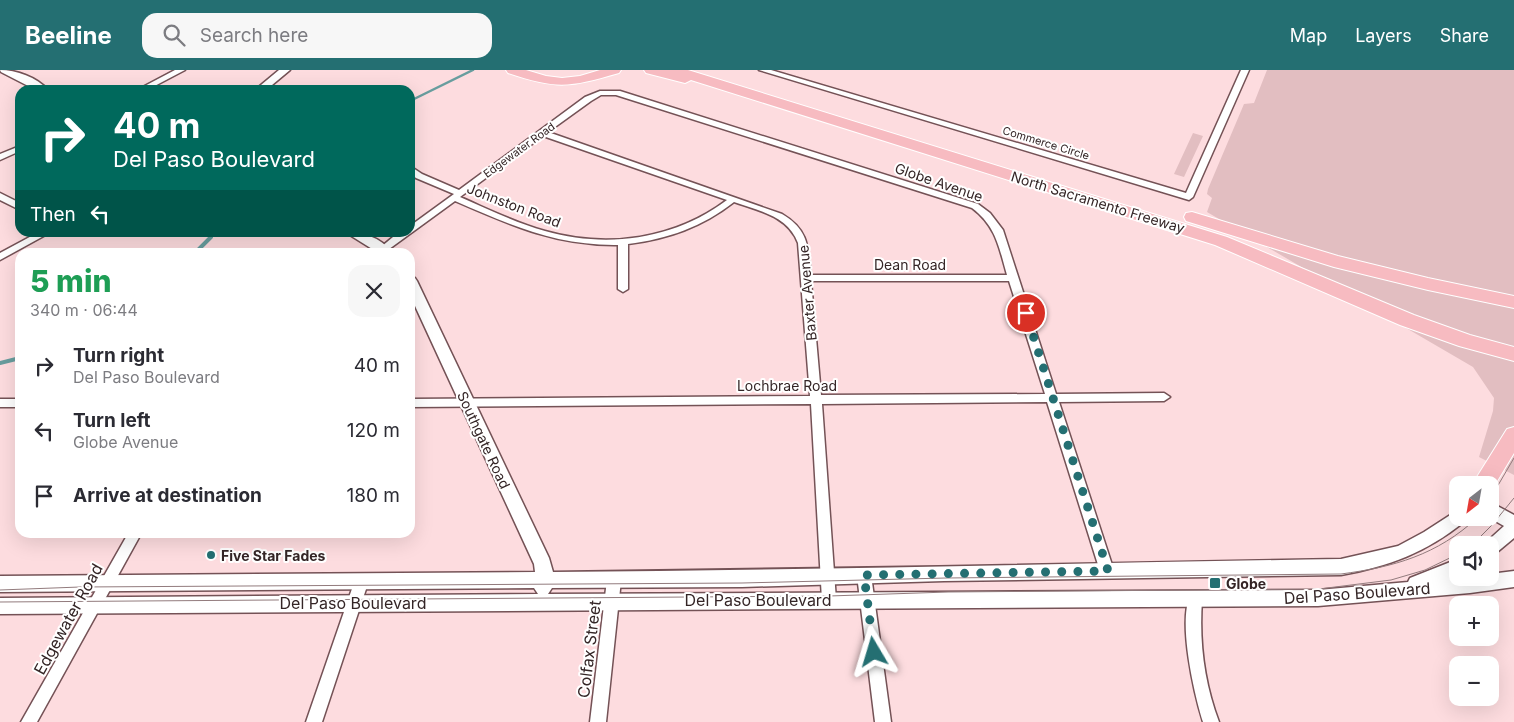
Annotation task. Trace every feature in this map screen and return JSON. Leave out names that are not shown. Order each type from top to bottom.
[{"type":"highway","points":[[513,70],[552,82],[573,81],[614,70]]},
{"type":"highway","points":[[573,81],[594,70]]},
{"type":"highway","points":[[651,70],[809,112]]},
{"type":"highway","name":"North Sacramento Freeway","points":[[674,70],[1221,241],[1407,320],[1466,341],[1514,354]]},
{"type":"highway","name":"North Sacramento Freeway","points":[[711,70],[1334,261],[1428,284],[1514,302]]},
{"type":"highway","points":[[1488,476],[1514,435]]},
{"type":"main road","points":[[4,70],[37,85]]},
{"type":"main road","points":[[266,85],[285,70]]},
{"type":"main road","points":[[359,237],[376,248]]},
{"type":"main road","name":"Southgate Road","points":[[415,292],[543,564],[545,580],[541,602]]},
{"type":"main road","points":[[1499,515],[1514,524]]},
{"type":"main road","name":"Del Paso Boulevard","points":[[0,584],[362,580],[614,580],[1341,567],[1400,554],[1423,543],[1449,524]]},
{"type":"main road","points":[[1499,540],[1514,528]]},
{"type":"main road","points":[[1395,591],[1449,571]]},
{"type":"main road","name":"Del Paso Boulevard","points":[[0,606],[1318,598],[1361,596],[1514,579]]},
{"type":"street","points":[[151,85],[181,70]]},
{"type":"street","name":"Commerce Circle","points":[[763,70],[1189,197],[1245,70]]},
{"type":"street","name":"Edgewater Road","points":[[415,226],[592,97],[605,92]]},
{"type":"street","name":"Globe Avenue","points":[[605,92],[635,98],[974,206],[987,214],[996,225],[1014,278],[1108,571]]},
{"type":"street","name":"Baxter Avenue","points":[[543,132],[774,213],[794,226],[803,243],[816,400],[829,600]]},
{"type":"street","points":[[0,157],[15,150]]},
{"type":"street","name":"Johnston Road","points":[[415,173],[457,195],[552,236],[592,242],[623,242],[668,234],[708,217],[733,198]]},
{"type":"street","points":[[0,196],[15,204]]},
{"type":"street","points":[[17,248],[38,237]]},
{"type":"street","points":[[387,248],[400,237]]},
{"type":"street","points":[[623,242],[623,289]]},
{"type":"street","points":[[0,257],[15,249]]},
{"type":"street","name":"Dean Road","points":[[806,278],[1014,278]]},
{"type":"street","name":"Lochbrae Road","points":[[415,403],[1164,397]]},
{"type":"street","points":[[0,403],[15,403]]},
{"type":"street","name":"Edgewater Road","points":[[30,722],[133,538]]},
{"type":"street","points":[[864,575],[882,722]]},
{"type":"street","points":[[314,722],[362,580]]},
{"type":"street","name":"Colfax Street","points":[[598,722],[614,580]]},
{"type":"street","points":[[1196,600],[1194,617],[1198,683],[1210,722]]},
{"type":"shaded area","points":[[1267,70],[1514,70],[1514,475],[1479,457],[1493,411],[1494,398],[1473,367],[1207,212],[1212,198],[1207,194],[1208,189],[1244,104],[1254,103]]},
{"type":"shaded area","points":[[1193,133],[1203,136],[1184,177],[1174,174]]},
{"type":"waterway","points":[[415,99],[473,70]]},
{"type":"waterway","points":[[200,248],[211,237]]},
{"type":"waterway","points":[[0,363],[15,359]]},
{"type":"tram line","points":[[1499,484],[1514,458]]},
{"type":"tram line","points":[[1481,536],[1514,498]]},
{"type":"tram line","points":[[0,590],[80,587],[742,583],[946,578],[1341,574],[1379,568],[1414,557],[1446,541],[1468,526]]},
{"type":"tram line","points":[[0,602],[829,596],[948,592],[1319,589],[1391,580],[1425,570],[1449,558]]},
{"type":"place","name":"Five Star Fades","points":[[211,555]]},
{"type":"place","name":"Globe","points":[[1215,583]]},
{"type":"route","points":[[874,652],[864,575],[1108,571],[1026,313]]}]
